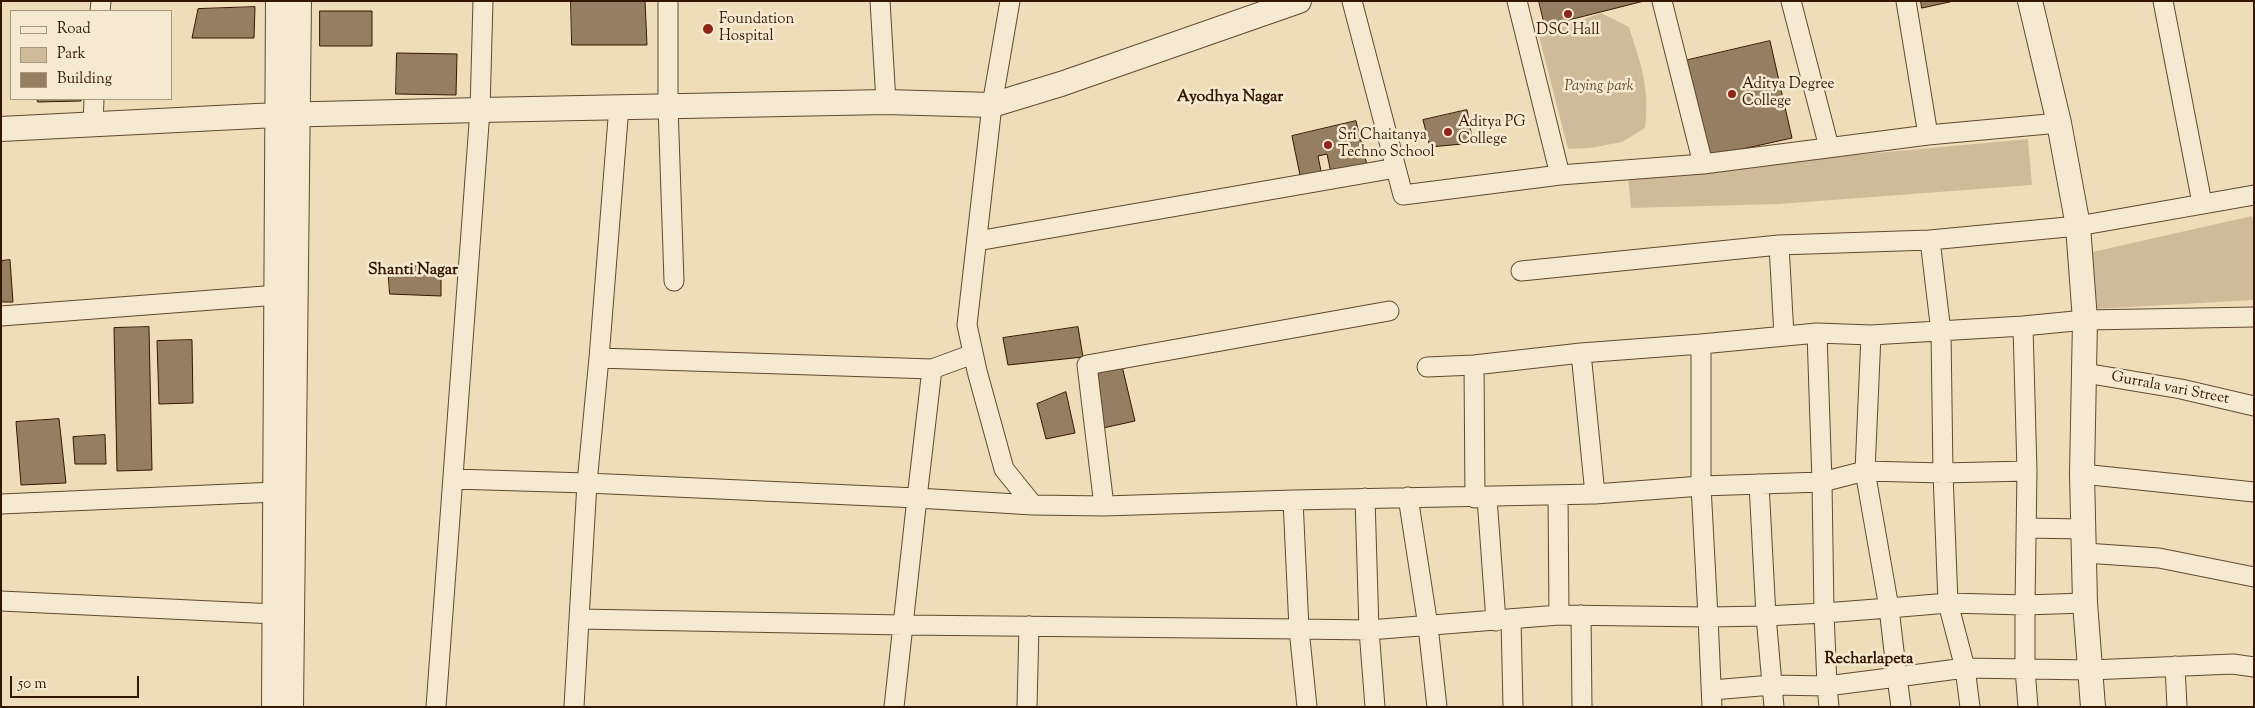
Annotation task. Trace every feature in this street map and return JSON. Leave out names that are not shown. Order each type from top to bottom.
[{"type":"street","points":[[278,1],[286,115],[291,707]]},
{"type":"street","points":[[274,707],[278,295],[286,115],[299,1]]},
{"type":"street","points":[[436,707],[480,110],[484,1]]},
{"type":"street","points":[[668,1],[668,106],[674,281]]},
{"type":"street","points":[[880,1],[886,102]]},
{"type":"street","points":[[1010,1],[992,105],[967,325],[1004,469],[1033,505]]},
{"type":"street","points":[[1,129],[286,115],[619,106],[886,102],[992,105],[1061,84],[1299,1]]},
{"type":"street","points":[[1352,1],[1403,195],[1560,175],[1703,164],[1928,135],[2059,123]]},
{"type":"street","points":[[1517,1],[1560,175]]},
{"type":"street","points":[[1662,1],[1703,164]]},
{"type":"street","points":[[1792,1],[1829,147]]},
{"type":"street","points":[[1906,1],[1928,135]]},
{"type":"street","points":[[2030,1],[2059,123],[2078,226],[2085,320],[2082,529],[2085,553],[2085,602],[2093,707]]},
{"type":"street","points":[[2162,1],[2202,203]]},
{"type":"street","points":[[93,124],[94,100]]},
{"type":"street","points":[[574,707],[587,484],[619,106]]},
{"type":"street","points":[[977,241],[1396,168]]},
{"type":"street","points":[[1521,271],[1779,245],[1930,240],[2078,226],[2254,195]]},
{"type":"street","points":[[1930,240],[1941,332],[1943,473],[1948,603],[1965,668],[1970,707]]},
{"type":"street","points":[[1779,245],[1784,336]]},
{"type":"street","points":[[1,316],[278,295]]},
{"type":"street","points":[[1104,506],[1086,365],[1390,310]]},
{"type":"street","points":[[1427,367],[1474,365],[1581,352],[1701,344],[1817,333],[1871,335],[1941,332],[2085,320],[2254,317]]},
{"type":"street","points":[[2023,326],[2027,471],[2025,669],[2028,707]]},
{"type":"street","points":[[1817,333],[1824,613],[1829,707]]},
{"type":"street","points":[[1871,335],[1865,471],[1889,608],[1901,707]]},
{"type":"street","points":[[1701,344],[1701,486],[1712,698],[1772,685],[1827,686],[1965,668],[2090,670],[2234,664],[2254,667]]},
{"type":"street","points":[[1581,352],[1595,494]]},
{"type":"street","points":[[599,358],[932,369],[973,354]]},
{"type":"street","points":[[1474,365],[1481,498],[1504,620],[1513,707]]},
{"type":"street","points":[[894,707],[932,369]]},
{"type":"street","name":"Gurrala vari Street","points":[[2085,373],[2181,389],[2254,406]]},
{"type":"street","points":[[453,479],[917,498],[1033,505],[1104,506],[1365,498],[1481,498],[1595,494],[1701,486],[1822,482],[1865,471],[1943,473],[2027,471]]},
{"type":"street","points":[[2082,474],[2254,492]]},
{"type":"street","points":[[1759,484],[1766,616],[1774,707]]},
{"type":"street","points":[[1,504],[276,492]]},
{"type":"street","points":[[1558,495],[1559,615]]},
{"type":"street","points":[[1365,498],[1369,630],[1375,707]]},
{"type":"street","points":[[1408,498],[1428,626],[1437,707]]},
{"type":"street","points":[[1292,500],[1299,629],[1307,707]]},
{"type":"street","points":[[2027,528],[2082,529]]},
{"type":"street","points":[[2085,553],[2159,558],[2254,577]]},
{"type":"street","points":[[1,601],[275,614]]},
{"type":"street","points":[[579,619],[1369,630],[1559,615],[1766,616],[1948,603],[2025,605],[2085,602]]},
{"type":"street","points":[[1581,615],[1582,707]]},
{"type":"street","points":[[1028,707],[1029,626]]},
{"type":"street","points":[[2175,666],[2177,707]]},
{"type":"green space","name":"Paying park","points":[[1601,13],[1629,27],[1641,65],[1645,88],[1645,128],[1622,142],[1590,148],[1568,149],[1539,36]]},
{"type":"green space","points":[[2028,139],[2032,185],[1779,204],[1631,208],[1628,176]]},
{"type":"green space","points":[[2252,216],[2254,226],[2254,300],[2095,309],[2088,253]]},
{"type":"building","points":[[571,1],[645,1],[647,45],[572,45]]},
{"type":"building","name":"DSC Hall","points":[[1539,1],[1644,1],[1545,26]]},
{"type":"building","points":[[1921,1],[1954,1],[1922,8]]},
{"type":"building","points":[[255,7],[254,38],[192,38],[198,9]]},
{"type":"building","points":[[320,11],[372,11],[372,46],[320,46]]},
{"type":"building","points":[[1770,41],[1792,138],[1706,157],[1684,61]]},
{"type":"building","points":[[397,53],[457,54],[456,95],[396,94]]},
{"type":"building","points":[[37,100],[81,100],[81,101],[38,102]]},
{"type":"building","name":"Aditya PG College","points":[[1467,110],[1473,143],[1430,147],[1423,120]]},
{"type":"building","name":"Sri Chaitanya Techno School","points":[[1356,121],[1367,165],[1331,173],[1327,154],[1318,156],[1322,176],[1301,180],[1292,136]]},
{"type":"building","points":[[10,260],[13,302],[1,302],[1,261]]},
{"type":"building","points":[[388,266],[441,266],[441,296],[390,294]]},
{"type":"building","points":[[149,327],[152,470],[117,471],[114,328]]},
{"type":"building","points":[[1078,327],[1083,357],[1008,365],[1003,338]]},
{"type":"building","points":[[192,340],[193,403],[159,404],[157,341]]},
{"type":"building","points":[[1122,366],[1135,421],[1103,428],[1091,373]]},
{"type":"building","points":[[1066,392],[1075,433],[1046,439],[1037,404]]},
{"type":"building","points":[[59,419],[66,483],[21,485],[16,422]]},
{"type":"building","points":[[105,435],[106,464],[75,464],[73,437]]},
{"type":"place","name":"DSC Hall","points":[[1568,14]]},
{"type":"place","name":"Foundation Hospital","points":[[708,29]]},
{"type":"place","name":"Aditya Degree College","points":[[1732,94]]},
{"type":"place","name":"Aditya PG College","points":[[1448,132]]},
{"type":"place","name":"Sri Chaitanya Techno School","points":[[1328,145]]},
{"type":"district","name":"Ayodhya Nagar","points":[[1230,98]]},
{"type":"district","name":"Shanti Nagar","points":[[413,271]]},
{"type":"district","name":"Recharlapeta","points":[[1869,660]]}]
